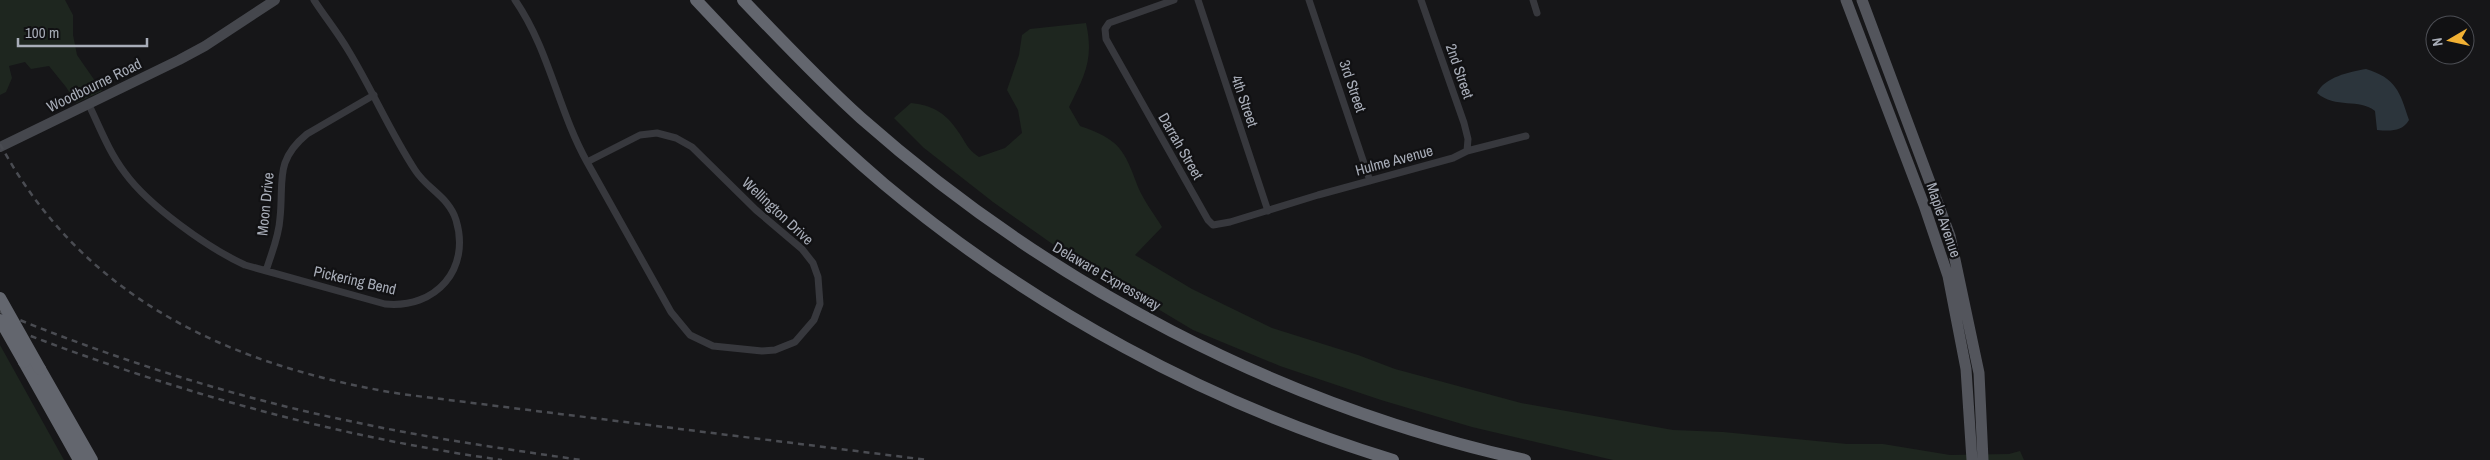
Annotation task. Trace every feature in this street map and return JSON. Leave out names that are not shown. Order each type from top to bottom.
[{"type":"highway","points":[[696,0],[767,75],[827,133],[910,205],[996,268],[1120,344],[1190,380],[1288,423],[1394,460]]},
{"type":"highway","name":"Delaware Expressway","points":[[743,0],[824,83],[890,143],[988,220],[1100,292],[1209,350],[1303,392],[1416,431],[1525,460]]},
{"type":"highway","points":[[0,298],[92,460]]},
{"type":"highway","points":[[0,320],[80,460]]},
{"type":"main road","name":"Woodbourne Road","points":[[0,147],[89,105],[205,46],[276,0]]},
{"type":"main road","name":"Maple Avenue","points":[[1846,0],[1922,200],[1948,276],[1966,369],[1972,460]]},
{"type":"main road","name":"Maple Avenue","points":[[1862,0],[1950,236],[1979,373],[1983,460]]},
{"type":"street","name":"Pickering Bend","points":[[89,105],[120,165],[143,194],[208,245],[245,265],[369,300],[394,305],[427,298],[438,291],[448,278],[459,249],[455,218],[442,197],[415,170],[348,49],[314,0]]},
{"type":"street","name":"Wellington Drive","points":[[515,0],[535,34],[567,122],[588,162],[671,312],[690,335],[713,346],[762,351],[775,350],[790,344],[807,330],[814,320],[820,304],[820,283],[813,263],[802,249],[756,210],[692,147],[670,136],[647,134],[625,142],[588,162]]},
{"type":"street","name":"Darrah Street","points":[[1174,0],[1109,23],[1105,29],[1109,49],[1208,220],[1216,225],[1268,210]]},
{"type":"street","name":"4th Street","points":[[1198,0],[1268,210]]},
{"type":"street","name":"3rd Street","points":[[1309,0],[1370,181]]},
{"type":"street","name":"2nd Street","points":[[1421,0],[1464,123],[1468,139],[1467,151]]},
{"type":"street","points":[[1533,0],[1537,13]]},
{"type":"street","name":"Moon Drive","points":[[266,271],[279,230],[281,172],[290,153],[307,134],[374,95]]},
{"type":"street","name":"Hulme Avenue","points":[[1268,210],[1453,158],[1467,151],[1526,136]]},
{"type":"shaded area","points":[[0,0],[65,0],[73,15],[73,35],[77,55],[102,91],[76,103],[49,66],[31,69],[25,62],[9,66],[12,78],[6,92],[0,95]]},
{"type":"shaded area","points":[[1086,23],[1089,47],[1088,57],[1084,76],[1069,107],[1080,126],[1104,136],[1119,148],[1129,163],[1143,197],[1162,227],[1135,255],[1192,289],[1272,328],[1358,355],[1395,369],[1521,403],[1673,430],[1723,432],[1847,444],[1883,444],[1950,455],[2009,454],[2020,451],[2024,460],[1613,460],[1472,427],[1381,400],[1280,366],[1193,330],[1068,255],[993,202],[924,148],[894,118],[911,103],[925,106],[937,110],[948,118],[969,148],[979,157],[1005,148],[1022,133],[1018,110],[1007,90],[1019,55],[1022,35],[1030,29]]},
{"type":"shaded area","points":[[2366,69],[2384,77],[2395,87],[2403,101],[2409,120],[2403,127],[2391,130],[2377,130],[2375,111],[2369,107],[2332,101],[2317,93],[2321,87],[2332,79]]},
{"type":"shaded area","points":[[0,345],[64,460],[0,460]]},
{"type":"railway","points":[[0,144],[35,199],[75,245],[120,285],[169,317],[222,344],[279,365],[339,382],[401,394],[928,460]]},
{"type":"railway","points":[[0,312],[130,361],[264,401],[410,433],[581,460]]},
{"type":"railway","points":[[0,324],[122,369],[247,407],[374,438],[502,460]]}]
